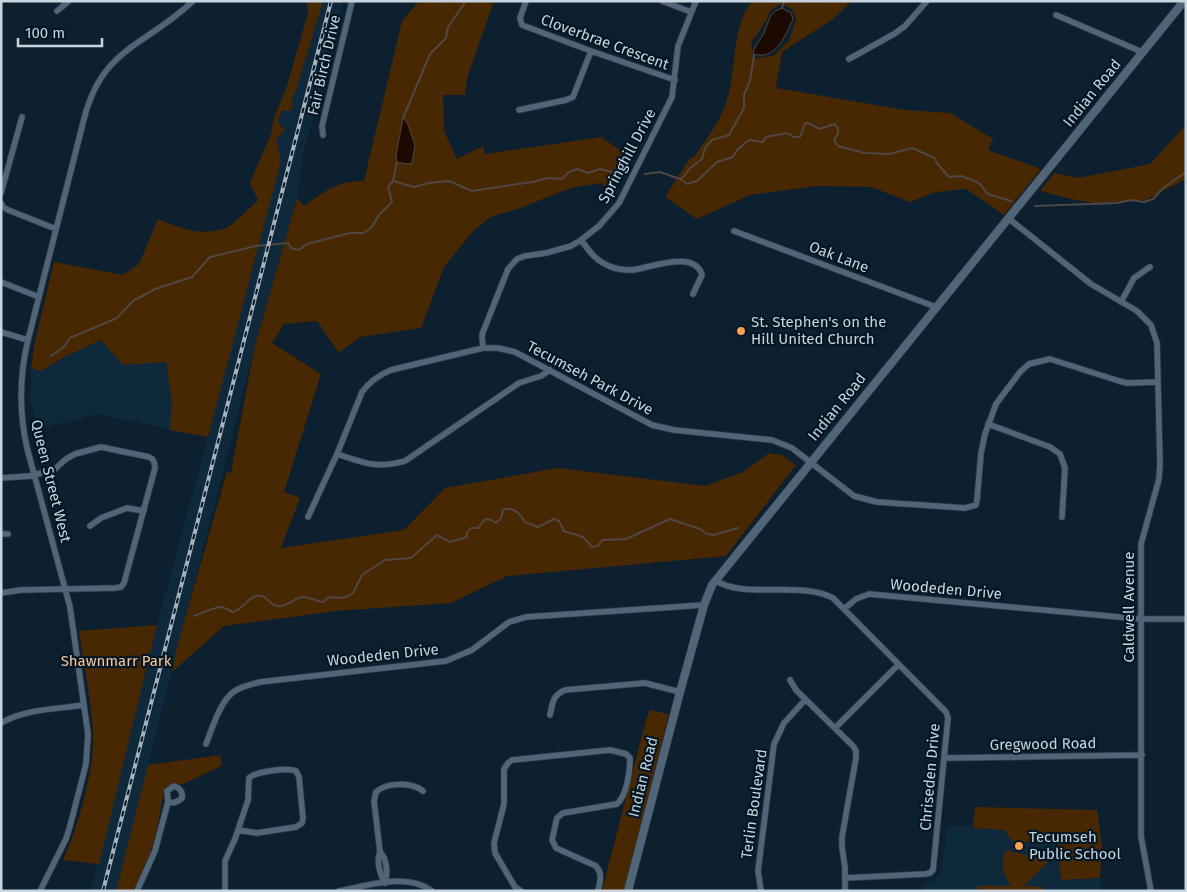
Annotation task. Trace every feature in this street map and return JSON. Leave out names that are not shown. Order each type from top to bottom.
[{"type":"street","points":[[57,11],[70,1]]},
{"type":"street","name":"Queen Street West","points":[[40,891],[68,833],[85,769],[88,734],[66,588],[24,436],[21,401],[22,369],[86,108],[99,79],[108,67],[122,54],[173,19],[194,1]]},
{"type":"street","name":"Fair Birch Drive","points":[[323,135],[322,126],[352,1]]},
{"type":"street","name":"Cloverbrae Crescent","points":[[526,1],[520,18],[522,25],[591,52],[675,80]]},
{"type":"street","points":[[662,1],[691,12]]},
{"type":"street","name":"Springhill Drive","points":[[483,348],[483,332],[508,269],[513,263],[525,256],[571,246],[600,226],[619,203],[669,104],[675,80],[678,46],[696,1]]},
{"type":"street","points":[[849,59],[905,26],[928,1]]},
{"type":"street","name":"Indian Road","points":[[628,891],[704,605],[715,580],[1184,1]]},
{"type":"street","points":[[1056,15],[1142,52]]},
{"type":"street","points":[[519,110],[573,97],[591,52]]},
{"type":"street","points":[[1,193],[22,117]]},
{"type":"street","points":[[1,204],[8,210],[56,229]]},
{"type":"street","name":"Caldwell Avenue","points":[[1008,218],[1091,284],[1138,311],[1151,325],[1157,344],[1159,479],[1141,544],[1141,836],[1151,891]]},
{"type":"street","name":"Oak Lane","points":[[734,230],[936,307]]},
{"type":"street","points":[[581,240],[591,254],[608,266],[615,268],[631,270],[674,261],[696,264],[702,275],[693,294]]},
{"type":"street","points":[[1121,302],[1134,278],[1150,267]]},
{"type":"street","points":[[1,282],[39,296]]},
{"type":"street","points":[[1,332],[28,340]]},
{"type":"street","name":"Tecumseh Park Drive","points":[[308,517],[337,454],[362,392],[368,384],[378,375],[391,370],[483,348],[498,348],[515,352],[652,425],[674,430],[772,440],[787,446],[811,462],[854,496],[877,502],[965,508],[976,505],[978,500],[982,444],[996,404],[1020,372],[1029,364],[1050,359],[1108,379],[1128,383],[1158,382]]},
{"type":"street","points":[[337,454],[370,465],[382,466],[405,461],[519,383],[541,376],[550,370]]},
{"type":"street","points":[[988,424],[1050,447],[1060,454],[1065,468],[1062,517]]},
{"type":"street","points":[[1,478],[35,475],[56,469],[66,459],[75,454],[101,447],[152,458],[156,468],[124,583],[121,587],[21,590],[1,593]]},
{"type":"street","points":[[90,526],[101,518],[127,508],[144,511]]},
{"type":"street","points":[[715,580],[730,588],[815,591],[833,598],[844,609]]},
{"type":"street","name":"Woodeden Drive","points":[[844,609],[856,599],[869,594],[1141,619],[1186,619]]},
{"type":"street","name":"Woodeden Drive","points":[[206,744],[220,710],[231,694],[241,688],[260,682],[446,661],[472,650],[509,622],[526,617],[704,605]]},
{"type":"street","name":"Chriseden Drive","points":[[844,609],[946,712],[948,718],[934,866],[930,873],[845,878]]},
{"type":"street","points":[[835,728],[898,665]]},
{"type":"street","points":[[790,680],[805,700],[856,751],[842,837],[845,891]]},
{"type":"street","points":[[550,715],[554,699],[557,694],[564,690],[645,683],[680,692]]},
{"type":"street","name":"Terlin Boulevard","points":[[761,891],[758,871],[774,744],[784,723],[805,700]]},
{"type":"street","points":[[1,723],[28,713],[84,705]]},
{"type":"street","points":[[521,891],[512,889],[495,853],[494,843],[504,804],[504,769],[512,760],[610,750],[626,754],[630,758],[630,767],[622,800],[617,804],[563,812],[557,818],[552,840],[556,848],[596,866],[601,878],[598,891]]},
{"type":"street","name":"Gregwood Road","points":[[945,758],[1142,755]]},
{"type":"street","points":[[225,891],[225,861],[248,800],[248,782],[251,776],[286,769],[296,771],[299,777],[302,824],[296,827],[279,828],[257,833],[238,830]]},
{"type":"street","points":[[385,883],[381,877],[378,857],[380,852],[374,801],[376,792],[386,787],[405,784],[413,785],[423,791]]},
{"type":"street","points":[[138,891],[156,851],[168,802]]},
{"type":"street","points":[[338,891],[405,881],[415,882],[432,891]]},
{"type":"shaded area","points":[[307,1],[343,1],[303,156],[297,198],[254,349],[116,891],[91,891],[157,625],[208,437],[240,305],[258,200],[250,183],[271,134],[274,117],[287,89],[308,13]]},
{"type":"shaded area","points":[[782,8],[791,13],[793,19],[779,46],[768,54],[753,54],[770,17],[775,11]]},
{"type":"shaded area","points":[[403,118],[407,122],[415,145],[412,163],[407,164],[397,162],[396,155]]},
{"type":"shaded area","points":[[135,329],[156,331],[200,436],[98,414],[38,429],[31,403],[31,368],[41,371],[93,343]]},
{"type":"shaded area","name":"Tecumseh Public School","points":[[1086,813],[1102,891],[922,891],[923,884],[933,881],[941,873],[947,827]]},
{"type":"green space","points":[[307,1],[323,1],[292,99],[293,108],[289,111],[283,110],[277,122],[285,130],[276,140],[281,161],[208,437],[170,430],[172,401],[166,362],[123,365],[101,340],[64,357],[41,371],[31,368],[35,341],[54,262],[123,275],[139,264],[158,219],[191,230],[217,231],[230,226],[258,200],[250,183],[271,134],[274,117],[286,89],[308,13]]},
{"type":"green space","points":[[419,1],[494,1],[467,78],[465,95],[443,95],[444,131],[457,159],[483,146],[485,154],[601,137],[630,157],[614,192],[600,183],[571,188],[515,210],[492,216],[473,231],[444,267],[421,328],[360,337],[339,353],[317,321],[284,324],[272,343],[321,374],[284,492],[300,498],[281,548],[404,530],[445,488],[558,468],[705,486],[743,472],[769,453],[782,455],[796,465],[726,556],[507,576],[451,603],[336,611],[224,626],[172,672],[177,647],[227,472],[231,473],[254,349],[297,198],[304,206],[339,185],[364,181],[402,21]],"holes":[[[402,120],[407,122],[415,145],[397,162],[396,155]]]},
{"type":"green space","points":[[753,1],[852,1],[833,19],[782,52],[776,88],[906,110],[950,113],[993,139],[988,150],[1041,169],[1004,215],[966,189],[936,192],[910,202],[871,187],[816,186],[750,195],[697,219],[665,197],[690,158],[694,157],[708,137],[724,108],[730,89],[738,34],[746,10]],"holes":[[[783,4],[792,9],[796,19],[789,41],[773,56],[753,58],[751,42],[770,12]]]},
{"type":"green space","points":[[1186,125],[1186,179],[1145,200],[1096,203],[1040,191],[1054,173],[1078,178],[1150,164]]},
{"type":"green space","name":"Shawnmarr Park","points":[[157,625],[99,864],[63,860],[69,847],[84,798],[93,747],[91,708],[79,631]]},
{"type":"green space","points":[[650,710],[669,714],[624,891],[602,891],[646,720]]},
{"type":"green space","points":[[221,755],[221,766],[183,784],[171,785],[164,792],[155,838],[134,891],[116,891],[148,765]]},
{"type":"green space","points":[[975,807],[1097,810],[1102,847],[1100,878],[1061,880],[1057,843],[1012,841],[1004,830],[973,828]]},
{"type":"green space","points":[[1006,850],[1047,860],[1048,862],[1024,886],[1043,887],[1043,891],[977,891],[977,886],[1011,886],[1003,869]]},
{"type":"waterway","points":[[403,118],[430,54],[446,38],[448,27],[466,1]]},
{"type":"waterway","points":[[782,8],[784,1]]},
{"type":"waterway","points":[[645,174],[660,172],[680,179],[702,159],[705,148],[712,140],[729,135],[744,108],[744,95],[750,81],[754,55]]},
{"type":"waterway","points":[[680,179],[687,184],[697,181],[717,162],[733,157],[737,150],[749,140],[763,142],[766,137],[787,133],[794,137],[800,137],[805,123],[820,129],[834,124],[838,128],[834,141],[838,146],[864,153],[889,154],[912,148],[935,158],[936,162],[949,177],[961,176],[979,183],[988,194],[1011,201]]},
{"type":"waterway","points":[[393,181],[397,162]]},
{"type":"waterway","points":[[51,356],[63,348],[70,338],[117,318],[133,301],[155,289],[192,277],[210,257],[256,246],[288,243],[291,248],[299,250],[307,244],[350,233],[363,233],[372,227],[379,215],[392,202],[388,187],[393,181],[414,187],[449,181],[472,191],[549,178],[562,179],[569,172],[577,169],[588,173],[600,169],[616,173]]},
{"type":"waterway","points":[[1035,206],[1117,203],[1131,200],[1144,202],[1153,199],[1162,189],[1186,172]]},
{"type":"waterway","points":[[194,616],[220,607],[233,612],[240,609],[253,597],[259,595],[277,606],[287,604],[302,597],[324,602],[327,598],[349,596],[353,593],[362,575],[385,560],[411,558],[437,535],[450,542],[467,537],[467,533],[471,528],[478,528],[485,519],[496,523],[501,518],[503,510],[507,509],[516,511],[525,522],[538,527],[554,519],[559,521],[564,531],[583,537],[592,547],[598,546],[602,540],[626,539],[670,519],[714,535],[738,528]]},
{"type":"railway","points":[[103,891],[331,1]]},
{"type":"place","name":"St. Stephen's on the Hill United Church","points":[[741,331]]},
{"type":"place","name":"Tecumseh Public School","points":[[1019,846]]}]
